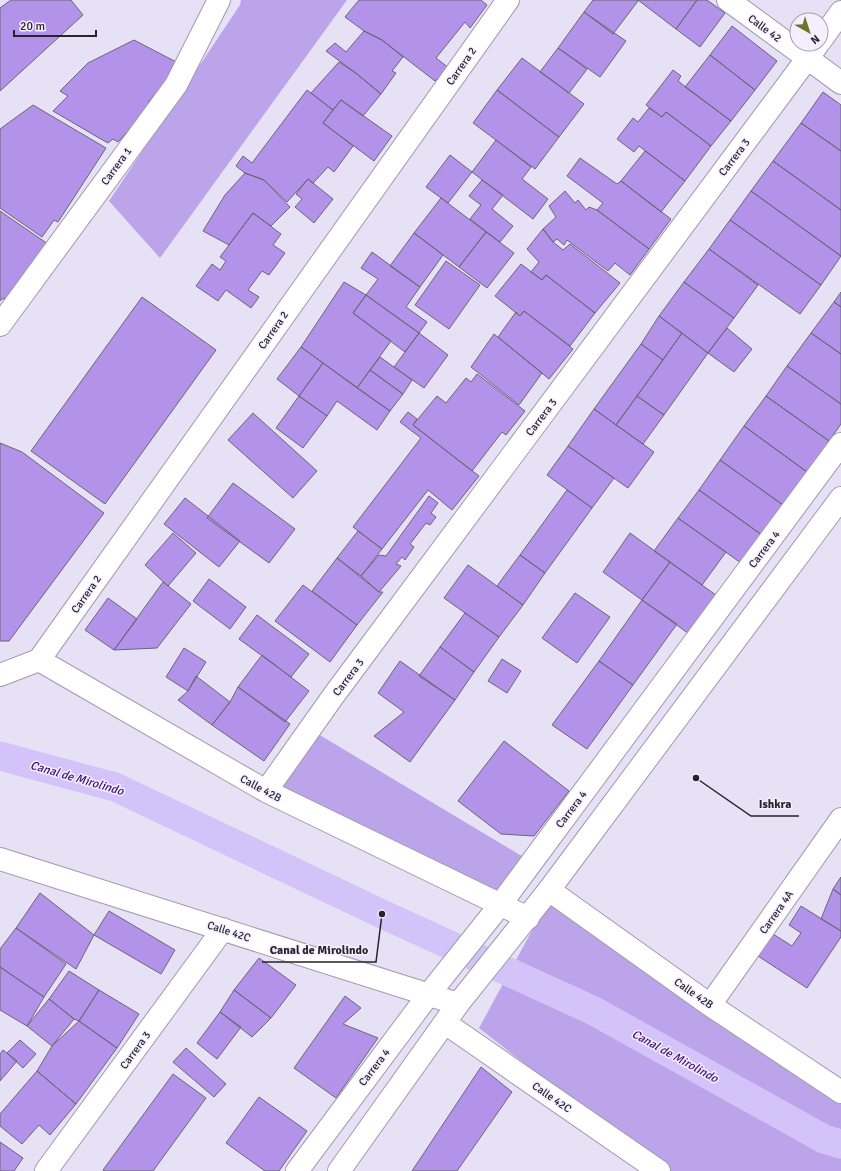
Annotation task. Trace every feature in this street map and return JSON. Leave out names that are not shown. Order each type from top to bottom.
[{"type":"street","name":"Carrera 1","points":[[0,325],[176,85],[219,0]]},
{"type":"street","name":"Carrera 2","points":[[39,660],[508,0]]},
{"type":"street","name":"Calle 42","points":[[728,0],[789,37]]},
{"type":"street","points":[[829,29],[841,12]]},
{"type":"street","name":"Carrera 3","points":[[266,792],[339,689],[812,52]]},
{"type":"street","name":"Calle 42","points":[[814,52],[841,83]]},
{"type":"street","name":"Carrera 4","points":[[297,1171],[442,976],[494,913],[841,444]]},
{"type":"street","points":[[339,1171],[462,1000],[528,918],[841,498]]},
{"type":"street","points":[[0,675],[39,660]]},
{"type":"street","name":"Calle 42B","points":[[39,660],[266,792],[494,913],[528,918]]},
{"type":"street","name":"Carrera 4A","points":[[710,1005],[841,819]]},
{"type":"street","name":"Calle 42C","points":[[3,865],[223,930],[429,994],[462,1000]]},
{"type":"street","name":"Calle 42B","points":[[549,890],[710,1005],[841,1092]]},
{"type":"street","name":"Carrera 3","points":[[46,1171],[223,930]]},
{"type":"street","name":"Calle 42C","points":[[445,1023],[659,1171]]},
{"type":"shaded area","points":[[241,0],[347,0],[160,258],[109,201],[240,5]]},
{"type":"shaded area","points":[[313,731],[530,861],[500,903],[269,792]]},
{"type":"shaded area","points":[[554,890],[841,1093],[841,1171],[662,1171],[479,1028]]},
{"type":"building","points":[[11,0],[71,0],[83,15],[0,91],[0,8]]},
{"type":"building","points":[[359,0],[481,0],[487,5],[470,28],[465,22],[436,58],[449,68],[435,81],[382,40],[364,31],[345,17]]},
{"type":"building","points":[[593,0],[638,1],[613,34],[584,12]]},
{"type":"building","points":[[638,0],[697,0],[676,29]]},
{"type":"building","points":[[697,0],[707,0],[725,13],[700,47],[676,29]]},
{"type":"building","points":[[584,12],[626,41],[600,77],[558,48]]},
{"type":"building","points":[[732,26],[777,61],[755,90],[710,55]]},
{"type":"building","points":[[364,31],[382,40],[403,57],[392,71],[396,73],[381,94],[326,51],[335,43],[346,52]]},
{"type":"building","points":[[134,40],[182,65],[149,101],[148,109],[118,142],[113,139],[108,143],[53,111],[68,96],[60,91],[88,63]]},
{"type":"building","points":[[558,48],[587,69],[569,93],[540,72]]},
{"type":"building","points":[[710,55],[755,90],[731,121],[685,87]]},
{"type":"building","points":[[522,58],[584,104],[559,137],[497,90]]},
{"type":"building","points":[[339,62],[357,74],[381,94],[363,116],[341,100],[333,110],[311,93]]},
{"type":"building","points":[[673,70],[681,76],[678,81],[731,121],[711,146],[666,112],[662,117],[646,105]]},
{"type":"building","points":[[307,90],[333,110],[323,123],[353,146],[334,172],[328,167],[313,183],[308,179],[287,202],[264,180],[245,173],[236,166],[243,156],[252,163]]},
{"type":"building","points":[[497,90],[559,137],[535,169],[473,123]]},
{"type":"building","points":[[823,92],[841,105],[841,151],[801,123]]},
{"type":"building","points":[[341,100],[392,136],[374,161],[323,123]]},
{"type":"building","points":[[33,105],[106,148],[58,222],[54,220],[42,237],[0,208],[0,129]]},
{"type":"building","points":[[649,108],[662,117],[666,112],[711,146],[685,181],[639,146],[634,152],[617,139],[633,118],[638,122]]},
{"type":"building","points":[[801,123],[841,151],[841,210],[773,161]]},
{"type":"building","points":[[496,140],[531,167],[522,179],[548,199],[533,219],[472,172]]},
{"type":"building","points":[[645,151],[685,181],[661,212],[621,181]]},
{"type":"building","points":[[450,155],[472,172],[448,203],[426,187]]},
{"type":"building","points":[[580,158],[617,184],[621,181],[671,219],[649,249],[597,210],[603,203],[567,176]]},
{"type":"building","points":[[773,161],[841,210],[841,256],[751,191]]},
{"type":"building","points":[[245,173],[264,180],[290,207],[271,226],[253,213],[229,245],[203,231],[225,195]]},
{"type":"building","points":[[308,179],[333,199],[314,223],[295,207],[302,199],[296,194]]},
{"type":"building","points":[[482,180],[503,195],[492,209],[513,226],[500,242],[470,219],[481,205],[469,196]]},
{"type":"building","points":[[565,191],[575,203],[578,200],[586,210],[589,207],[597,210],[649,249],[630,275],[615,263],[608,271],[567,240],[564,245],[557,239],[553,242],[543,229],[556,217],[549,206]]},
{"type":"building","points":[[751,191],[841,256],[821,285],[730,220]]},
{"type":"building","points":[[441,198],[486,232],[459,267],[414,233]]},
{"type":"building","points":[[0,211],[48,244],[11,297],[0,301]]},
{"type":"building","points":[[253,213],[281,234],[273,245],[285,253],[269,275],[262,271],[248,290],[259,297],[251,308],[226,290],[218,301],[196,286],[212,264],[220,270],[226,261],[220,257]]},
{"type":"building","points":[[730,220],[821,285],[800,314],[709,249]]},
{"type":"building","points":[[543,229],[553,242],[563,250],[570,244],[620,283],[595,313],[546,275],[542,280],[531,272],[539,262],[527,249]]},
{"type":"building","points":[[486,232],[514,253],[487,288],[459,267]]},
{"type":"building","points":[[414,233],[443,255],[420,287],[390,266]]},
{"type":"building","points":[[709,249],[758,285],[734,318],[684,282]]},
{"type":"building","points":[[372,252],[420,287],[406,307],[427,322],[419,333],[366,295],[378,279],[361,268]]},
{"type":"building","points":[[446,261],[480,285],[449,329],[415,305]]},
{"type":"building","points":[[521,264],[542,280],[546,275],[595,313],[570,346],[524,311],[520,316],[495,296]]},
{"type":"building","points":[[344,282],[366,295],[353,313],[391,341],[357,388],[301,347]]},
{"type":"building","points":[[684,282],[734,318],[708,353],[659,316]]},
{"type":"building","points":[[841,292],[841,307],[834,302]]},
{"type":"building","points":[[366,295],[419,333],[405,352],[353,313]]},
{"type":"building","points":[[142,297],[216,350],[105,504],[31,451]]},
{"type":"building","points":[[834,302],[841,307],[841,354],[811,333]]},
{"type":"building","points":[[524,311],[573,349],[549,379],[498,337],[516,312],[520,316]]},
{"type":"building","points":[[659,316],[682,333],[663,360],[641,344]]},
{"type":"building","points":[[727,328],[752,349],[734,372],[708,353]]},
{"type":"building","points":[[419,333],[448,355],[424,388],[394,367]]},
{"type":"building","points":[[682,333],[708,353],[664,415],[637,396]]},
{"type":"building","points":[[811,333],[841,354],[841,404],[787,366]]},
{"type":"building","points":[[494,334],[542,373],[519,405],[471,367]]},
{"type":"building","points":[[641,344],[663,360],[616,425],[594,409]]},
{"type":"building","points":[[301,347],[323,363],[299,396],[277,379]]},
{"type":"building","points":[[380,357],[412,380],[403,394],[370,370]]},
{"type":"building","points":[[323,363],[390,411],[377,430],[337,401],[327,416],[299,396]]},
{"type":"building","points":[[787,366],[841,404],[841,424],[829,441],[766,396]]},
{"type":"building","points":[[370,370],[403,394],[390,411],[357,388]]},
{"type":"building","points":[[477,374],[525,411],[506,435],[502,432],[472,471],[413,425],[437,396],[446,403],[466,378],[471,382]]},
{"type":"building","points":[[299,396],[327,416],[303,448],[276,428]]},
{"type":"building","points":[[637,396],[664,415],[643,444],[616,425]]},
{"type":"building","points":[[766,396],[829,441],[807,472],[744,426]]},
{"type":"building","points":[[594,409],[654,452],[628,488],[568,446]]},
{"type":"building","points":[[408,412],[417,419],[413,425],[479,476],[452,510],[428,490],[382,549],[353,527],[421,438],[400,422]]},
{"type":"building","points":[[253,413],[317,471],[293,498],[228,440]]},
{"type":"building","points":[[744,426],[807,472],[783,505],[720,460]]},
{"type":"building","points":[[0,443],[22,452],[104,513],[9,641],[0,641]]},
{"type":"building","points":[[568,446],[614,478],[592,508],[547,475]]},
{"type":"building","points":[[720,460],[783,505],[762,535],[699,490]]},
{"type":"building","points":[[233,483],[295,529],[269,563],[207,518]]},
{"type":"building","points":[[567,490],[592,508],[545,573],[520,555]]},
{"type":"building","points":[[699,490],[762,535],[741,563],[678,518]]},
{"type":"building","points":[[429,496],[438,503],[431,513],[436,517],[430,525],[426,523],[410,544],[414,547],[405,560],[402,557],[396,564],[401,566],[379,592],[361,576],[379,555],[386,556]]},
{"type":"building","points":[[185,498],[240,541],[219,567],[164,524]]},
{"type":"building","points":[[678,518],[726,552],[702,585],[654,551]]},
{"type":"building","points":[[358,531],[382,549],[361,576],[337,558]]},
{"type":"building","points":[[173,533],[196,553],[168,586],[145,565]]},
{"type":"building","points":[[630,533],[670,562],[642,600],[603,572]]},
{"type":"building","points":[[520,555],[545,573],[523,605],[497,586]]},
{"type":"building","points":[[337,558],[379,592],[383,592],[357,625],[312,591]]},
{"type":"building","points":[[670,562],[720,598],[692,636],[642,600]]},
{"type":"building","points":[[468,565],[523,605],[499,637],[444,598]]},
{"type":"building","points":[[209,579],[246,607],[230,629],[193,601]]},
{"type":"building","points":[[163,582],[191,604],[157,648],[114,650]]},
{"type":"building","points":[[303,585],[357,625],[330,662],[275,621]]},
{"type":"building","points":[[575,593],[610,617],[577,663],[542,638]]},
{"type":"building","points":[[108,598],[137,619],[114,650],[85,630]]},
{"type":"building","points":[[642,600],[677,624],[633,685],[599,661]]},
{"type":"building","points":[[465,613],[499,637],[474,672],[440,647]]},
{"type":"building","points":[[257,615],[309,654],[291,677],[239,639]]},
{"type":"building","points":[[440,647],[474,672],[455,700],[419,676]]},
{"type":"building","points":[[184,648],[206,662],[188,691],[166,677]]},
{"type":"building","points":[[262,655],[309,691],[285,722],[238,687]]},
{"type":"building","points":[[502,659],[521,671],[507,693],[488,681]]},
{"type":"building","points":[[400,661],[455,700],[410,762],[374,736],[404,712],[378,693]]},
{"type":"building","points":[[599,661],[633,685],[587,749],[552,725]]},
{"type":"building","points":[[196,676],[230,702],[212,725],[178,700],[188,691]]},
{"type":"building","points":[[238,687],[290,724],[264,761],[212,725],[230,702]]},
{"type":"building","points":[[504,741],[569,791],[534,836],[501,834],[458,801]]},
{"type":"building","points":[[841,877],[841,895],[833,889]]},
{"type":"building","points":[[833,889],[841,895],[841,931],[821,919]]},
{"type":"building","points":[[40,893],[94,935],[76,969],[16,928]]},
{"type":"building","points":[[801,906],[841,931],[841,937],[807,988],[758,956],[773,934],[792,946],[801,933],[789,925]]},
{"type":"building","points":[[109,911],[175,950],[161,974],[94,935]]},
{"type":"building","points":[[16,928],[66,964],[44,997],[0,967],[0,949]]},
{"type":"building","points":[[259,958],[296,985],[271,1018],[234,990]]},
{"type":"building","points":[[0,967],[44,997],[27,1026],[0,1010]]},
{"type":"building","points":[[69,971],[99,990],[79,1021],[74,1019],[49,999]]},
{"type":"building","points":[[99,990],[139,1014],[117,1048],[79,1021]]},
{"type":"building","points":[[234,990],[271,1018],[252,1037],[220,1012]]},
{"type":"building","points":[[345,996],[361,1008],[343,1024],[378,1038],[336,1098],[294,1068]]},
{"type":"building","points":[[49,999],[74,1019],[52,1046],[27,1026]]},
{"type":"building","points":[[220,1012],[241,1027],[217,1059],[197,1043]]},
{"type":"building","points":[[79,1021],[117,1048],[76,1104],[37,1071],[52,1046]]},
{"type":"building","points":[[20,1040],[36,1054],[23,1068],[7,1053]]},
{"type":"building","points":[[186,1048],[226,1084],[214,1097],[173,1062]]},
{"type":"building","points":[[3,1050],[17,1061],[0,1081],[0,1054]]},
{"type":"building","points":[[481,1067],[512,1092],[457,1171],[412,1171]]},
{"type":"building","points":[[37,1071],[76,1104],[50,1135],[39,1125],[22,1144],[0,1126],[0,1114]]},
{"type":"building","points":[[173,1074],[206,1098],[153,1171],[103,1170]]},
{"type":"building","points":[[259,1097],[307,1131],[279,1171],[265,1171],[226,1143]]},
{"type":"building","points":[[0,1142],[23,1158],[14,1171],[0,1171]]},
{"type":"waterway","name":"Canal de Mirolindo","points":[[0,756],[115,787],[382,914],[594,1011],[824,1139],[841,1144]]},
{"type":"place","name":"Ishkra","points":[[696,778]]},
{"type":"place","name":"Canal de Mirolindo","points":[[382,914]]}]
